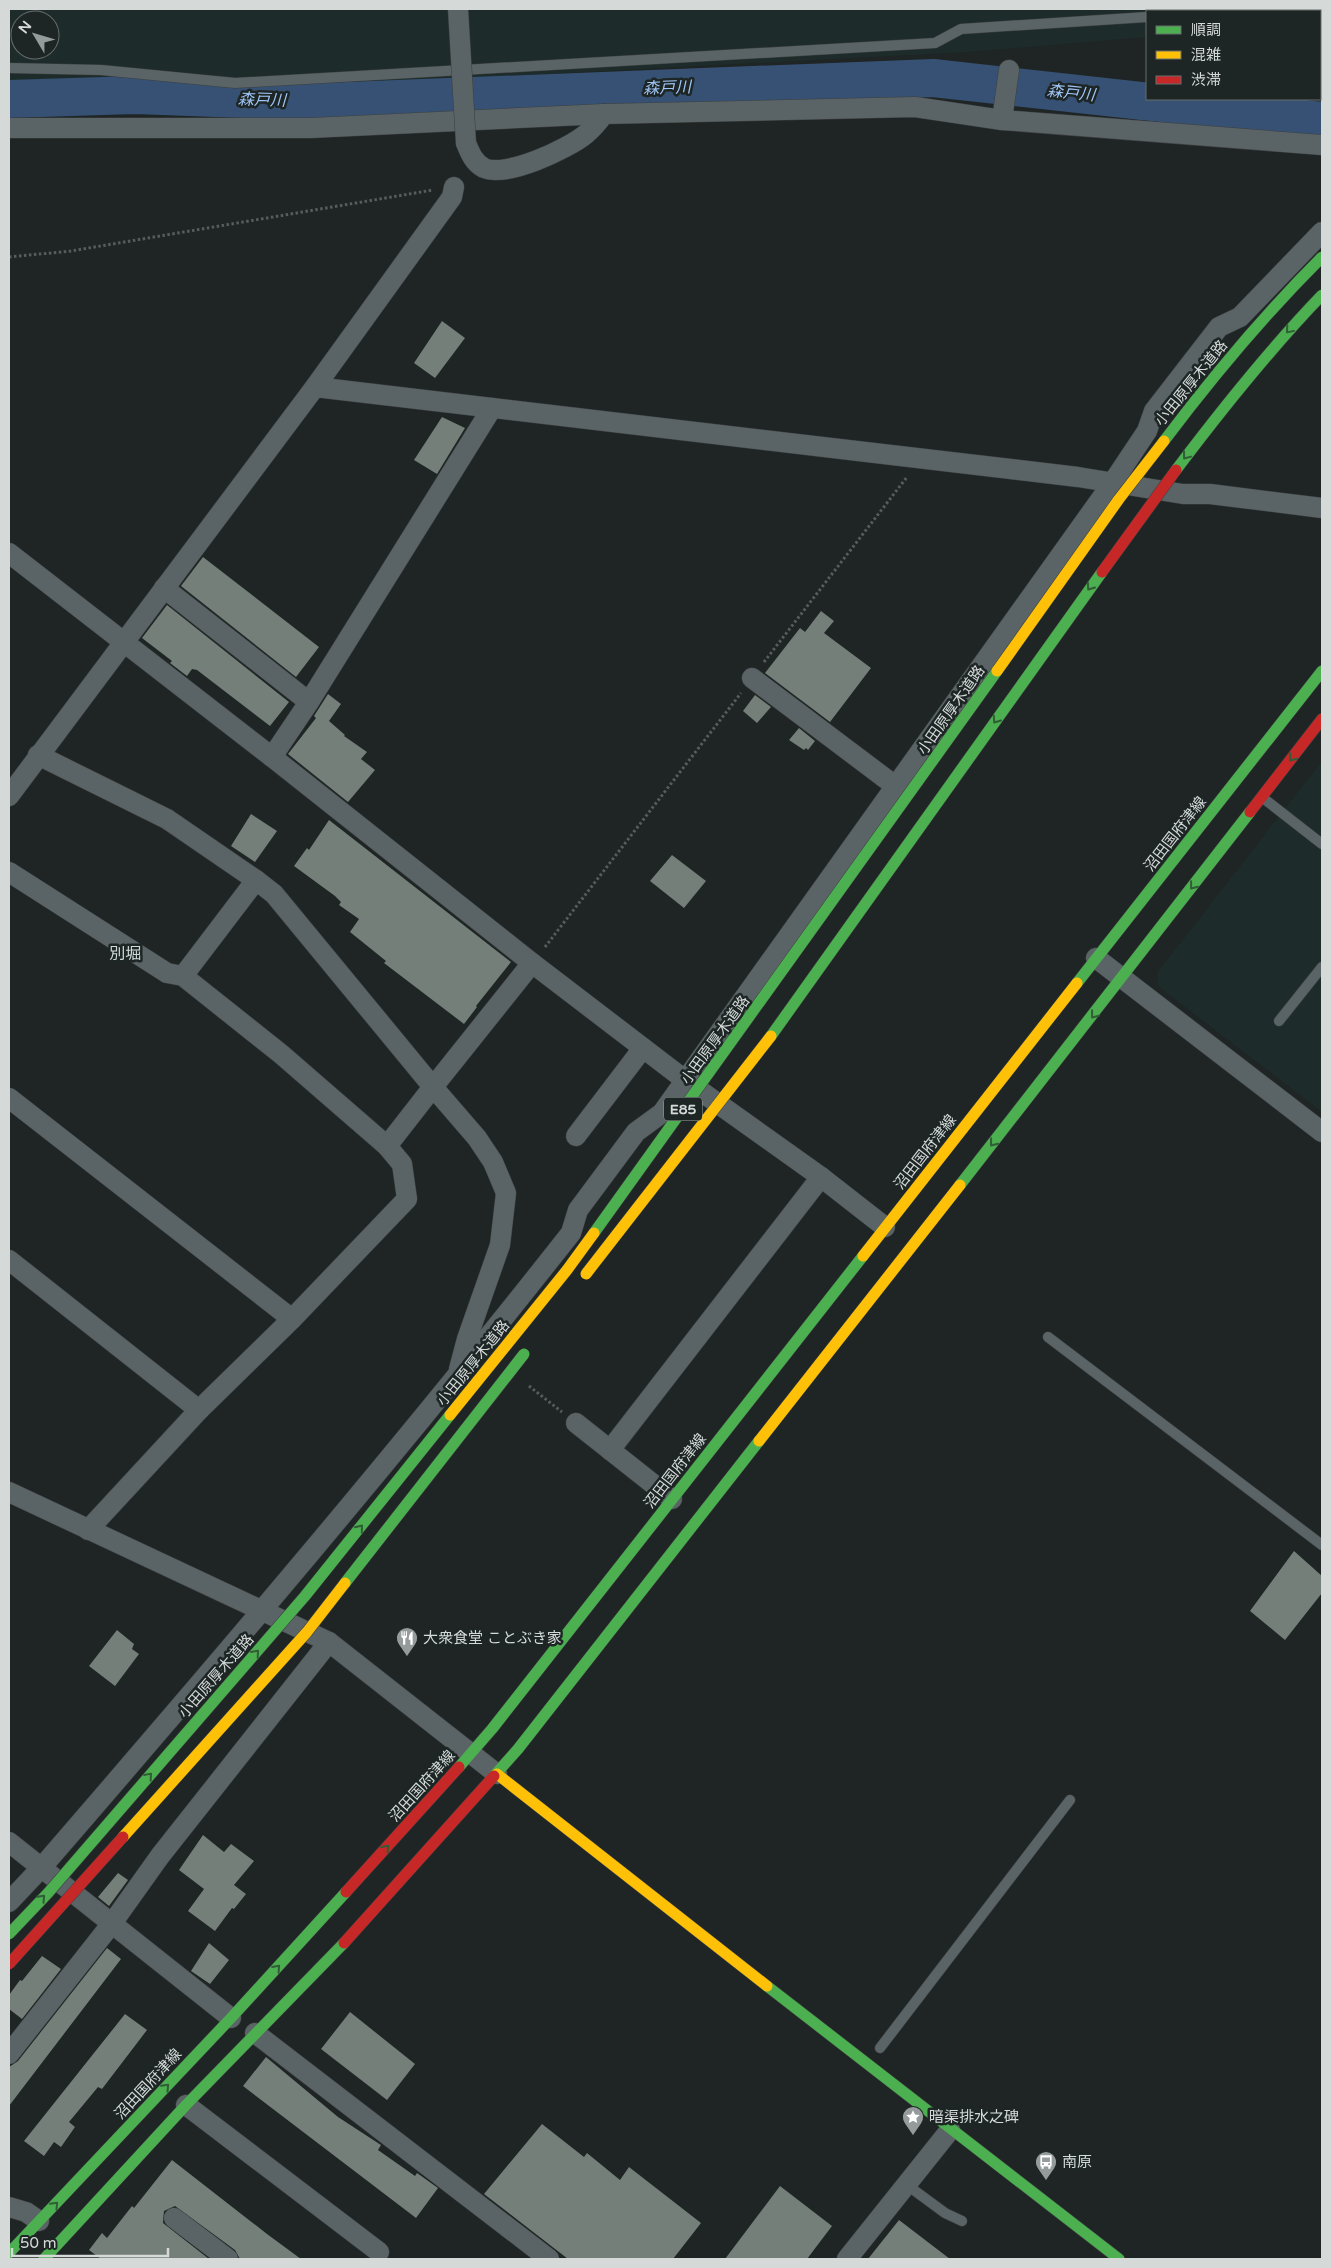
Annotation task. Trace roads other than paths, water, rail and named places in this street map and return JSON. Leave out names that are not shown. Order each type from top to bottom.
[{"type":"main road","name":"小田原厚木道路","points":[[9,1934],[54,1885],[305,1596],[567,1270],[829,908],[1119,499],[1206,386],[1276,303],[1322,257]]},
{"type":"main road","name":"E85","points":[[580,1282],[763,1048],[1142,515],[1223,408],[1295,323],[1322,295]]},
{"type":"main road","name":"沼田国府津線","points":[[9,2253],[231,2018],[472,1753],[1322,671]]},
{"type":"main road","points":[[44,2259],[186,2105],[363,1923],[497,1774],[1122,978],[1322,719]]},
{"type":"main road","points":[[9,1964],[307,1632],[532,1344]]},
{"type":"main road","points":[[497,1774],[950,2130],[1119,2259]]},
{"type":"street","points":[[458,9],[466,143],[472,157],[482,167],[494,171],[515,168],[573,143],[587,134],[604,114]]},
{"type":"street","points":[[1002,120],[1009,70]]},
{"type":"street","points":[[9,128],[311,128],[604,114],[914,107],[1002,120],[1322,145]]},
{"type":"street","points":[[9,796],[315,387],[452,198],[454,187]]},
{"type":"street","points":[[9,1902],[42,1867],[263,1610],[572,1233],[578,1210],[636,1132],[662,1113],[1113,482],[1147,431],[1154,411],[1219,327],[1240,317],[1322,232]]},
{"type":"street","points":[[315,387],[921,458],[1113,482],[1183,494],[1210,494],[1322,508]]},
{"type":"street","points":[[272,757],[309,702],[492,408]]},
{"type":"street","points":[[9,552],[532,963],[685,1080],[821,1177],[885,1227]]},
{"type":"street","points":[[164,588],[309,702]]},
{"type":"street","points":[[752,678],[894,786]]},
{"type":"street","points":[[38,755],[167,819],[274,894],[477,1138],[492,1162],[506,1193],[500,1245],[467,1339],[458,1373]]},
{"type":"street","points":[[9,872],[168,973],[183,976],[281,1054],[386,1146],[402,1164],[407,1199],[292,1319],[199,1410],[88,1530]]},
{"type":"street","points":[[183,976],[256,880]]},
{"type":"street","points":[[1096,958],[1322,1132]]},
{"type":"street","points":[[386,1146],[532,963]]},
{"type":"street","points":[[576,1136],[643,1048]]},
{"type":"street","points":[[9,1098],[292,1319]]},
{"type":"street","points":[[610,1450],[821,1177]]},
{"type":"street","points":[[9,1260],[199,1410]]},
{"type":"street","points":[[576,1423],[672,1499]]},
{"type":"street","points":[[9,1492],[329,1642],[497,1774]]},
{"type":"street","points":[[9,2054],[112,1922],[160,1856],[329,1642]]},
{"type":"street","points":[[9,1842],[231,2018]]},
{"type":"street","points":[[255,2033],[549,2259]]},
{"type":"street","points":[[186,2105],[379,2252]]},
{"type":"street","points":[[847,2259],[950,2130]]},
{"type":"street","points":[[9,2207],[26,2212],[39,2221]]},
{"type":"street","points":[[174,2218],[228,2259]]},
{"type":"lane","points":[[9,68],[101,70],[235,83],[935,43],[961,29],[1146,17]]},
{"type":"lane","points":[[1262,797],[1322,844]]},
{"type":"lane","points":[[1279,1021],[1322,967]]},
{"type":"lane","points":[[1048,1337],[1322,1545]]},
{"type":"lane","points":[[880,2048],[1070,1800]]},
{"type":"lane","points":[[907,2185],[945,2214],[962,2221]]},
{"type":"waterway","name":"森戸川","points":[[9,99],[135,95],[321,102],[933,78],[1322,121]]},
{"type":"place","name":"大衆食堂 ことぶき家","points":[[407,1657]]},
{"type":"place","name":"暗渠排水之碑","points":[[913,2136]]},
{"type":"place","name":"南原","points":[[1046,2181]]},
{"type":"district","name":"別堀","points":[[125,954]]}]
